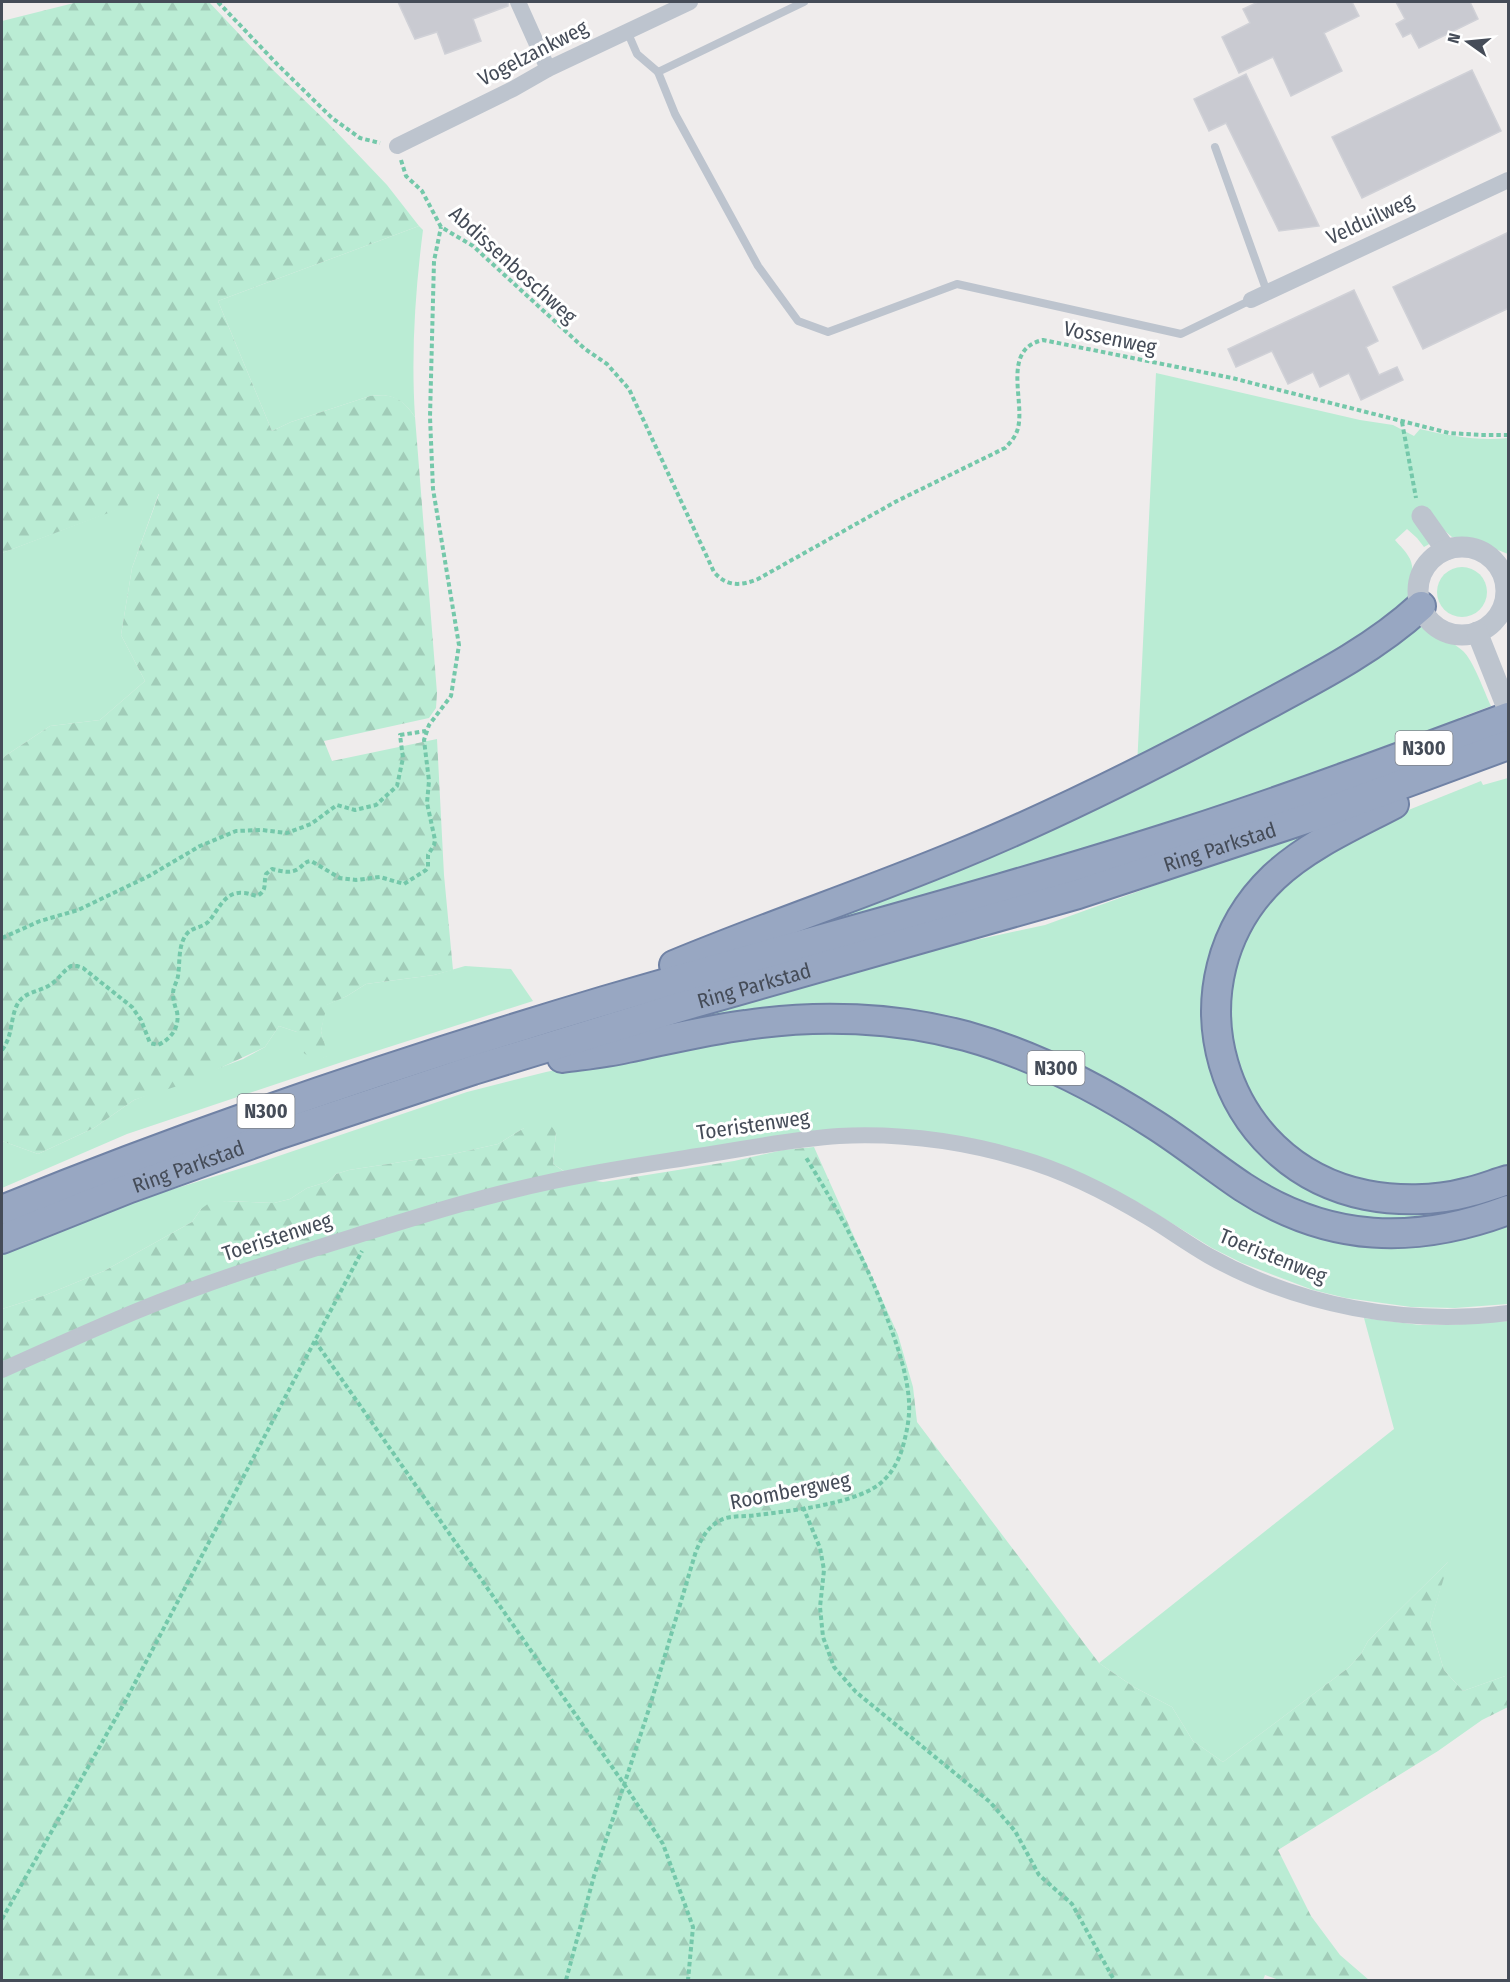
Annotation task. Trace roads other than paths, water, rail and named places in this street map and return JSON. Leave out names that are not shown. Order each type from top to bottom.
[{"type":"highway","name":"N300","points":[[533,1023],[727,943],[958,855],[1033,822],[1198,742],[1284,695],[1385,635],[1421,606]]},
{"type":"highway","name":"N300","points":[[1499,735],[1327,840],[1274,877],[1252,903],[1226,951],[1217,989],[1215,1019],[1224,1068],[1244,1110],[1256,1128],[1275,1148],[1315,1177],[1364,1195],[1404,1199],[1464,1194],[1509,1180]]},
{"type":"highway","name":"Ring Parkstad","points":[[2,1210],[195,1136],[533,1023],[915,914],[1174,836],[1315,788],[1499,735]]},
{"type":"highway","name":"Ring Parkstad","points":[[2,1239],[130,1188],[274,1136],[474,1070],[681,1007],[1078,894],[1321,814],[1405,785],[1499,735]]},
{"type":"highway","name":"N300","points":[[474,1070],[623,1049],[746,1024],[804,1019],[875,1020],[966,1036],[1050,1065],[1078,1078],[1154,1124],[1244,1188],[1310,1220],[1342,1229],[1401,1234],[1455,1227],[1509,1210]]},
{"type":"street","points":[[518,2],[548,69]]},
{"type":"street","name":"Vogelzankweg","points":[[397,146],[513,89],[548,69],[690,2]]},
{"type":"street","name":"Velduilweg","points":[[1251,300],[1509,180]]},
{"type":"street","points":[[1422,516],[1446,550]]},
{"type":"street","points":[[1457,547],[1468,547],[1479,550],[1503,564],[1507,595],[1504,606],[1493,622],[1477,632],[1456,634],[1446,632],[1429,620],[1421,606],[1418,590],[1423,571],[1436,555],[1457,547]]},
{"type":"street","points":[[1477,632],[1509,710]]},
{"type":"street","name":"Toeristenweg","points":[[2,1370],[198,1287],[268,1263],[476,1200],[550,1182],[677,1159],[835,1136],[886,1136],[978,1146],[1036,1163],[1124,1203],[1212,1258],[1290,1291],[1322,1300],[1392,1314],[1461,1317],[1509,1313]]},
{"type":"lane","points":[[658,72],[804,2]]},
{"type":"lane","points":[[627,31],[637,54],[658,72],[675,114],[758,266],[798,321],[828,332],[957,284],[1181,334],[1251,300]]},
{"type":"lane","points":[[1215,147],[1266,292]]}]
